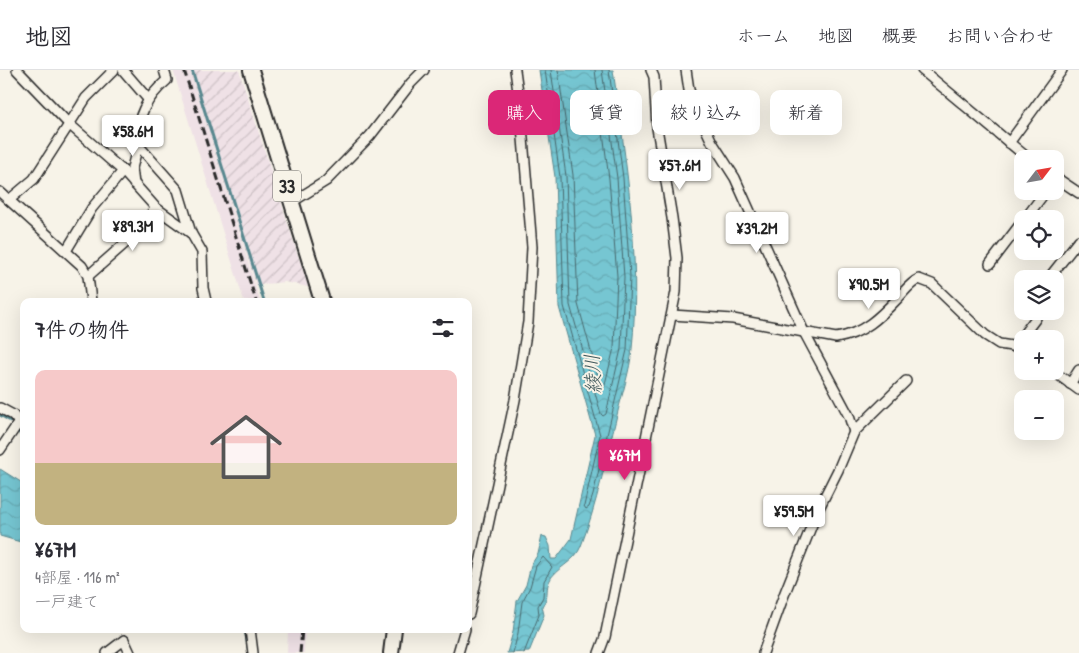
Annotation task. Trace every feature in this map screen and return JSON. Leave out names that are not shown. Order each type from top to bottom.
[{"type":"main road","name":"33","points":[[251,70],[321,298]]},
{"type":"main road","points":[[391,653],[394,633]]},
{"type":"street","points":[[17,70],[69,124],[123,171],[156,208],[191,233]]},
{"type":"street","points":[[9,200],[34,179],[86,98],[114,70]]},
{"type":"street","points":[[123,70],[148,100]]},
{"type":"street","points":[[134,184],[132,168],[138,145],[138,121],[148,100],[167,80],[164,70]]},
{"type":"street","points":[[292,202],[326,180],[370,136],[411,83],[424,70]]},
{"type":"street","points":[[472,600],[515,400],[528,322],[532,247],[521,114],[515,70]]},
{"type":"street","points":[[686,70],[688,90],[696,108],[712,142],[735,178],[804,332],[850,416],[854,432]]},
{"type":"street","points":[[922,70],[1018,150]]},
{"type":"street","points":[[1009,143],[1062,70]]},
{"type":"street","points":[[599,653],[607,628],[676,292],[677,258],[657,128],[653,72]]},
{"type":"street","points":[[138,145],[178,190],[191,233],[202,252],[203,288],[205,298]]},
{"type":"street","points":[[66,251],[92,208],[123,171]]},
{"type":"street","points":[[1064,183],[1079,193]]},
{"type":"street","points":[[0,192],[82,266],[88,276],[91,298]]},
{"type":"street","points":[[88,276],[130,239],[156,208]]},
{"type":"street","points":[[990,264],[1014,232]]},
{"type":"street","points":[[1055,270],[1079,240]]},
{"type":"street","points":[[672,315],[733,319],[836,338],[860,332],[886,311],[912,282],[919,279],[925,280],[934,286],[985,335],[999,344],[1014,347]]},
{"type":"street","points":[[1070,384],[1079,370]]},
{"type":"street","points":[[1064,379],[1079,390]]},
{"type":"street","points":[[763,653],[817,512],[854,432],[906,381]]},
{"type":"street","points":[[0,408],[13,416],[18,425],[0,450]]},
{"type":"street","points":[[250,633],[253,653]]},
{"type":"street","points":[[458,653],[465,633]]},
{"type":"street","points":[[107,653],[124,640],[130,653]]},
{"type":"shaded area","points":[[173,70],[189,70],[259,298],[243,298]]},
{"type":"shaded area","points":[[189,70],[239,70],[308,287],[285,282],[256,285]]},
{"type":"shaded area","points":[[288,633],[305,633],[304,653],[287,653]]},
{"type":"water","name":"綾川","points":[[539,70],[613,70],[616,90],[570,90],[570,135],[622,135],[631,209],[635,279],[632,349],[628,374],[597,498],[581,546],[574,557],[555,573],[549,582],[547,596],[542,606],[544,615],[529,652],[507,653],[513,632],[517,601],[526,585],[531,565],[538,554],[542,536],[546,537],[550,546],[551,559],[556,559],[571,539],[595,435],[559,307],[555,177],[549,135],[560,135],[560,90],[542,90]]},
{"type":"water","points":[[0,469],[20,482],[20,542],[0,536]]},
{"type":"waterway","points":[[192,70],[263,298]]},
{"type":"waterway","points":[[0,415],[14,423],[20,433]]},
{"type":"waterway","points":[[246,633],[249,653]]},
{"type":"railway","points":[[184,70],[255,298]]},
{"type":"railway","points":[[300,653],[302,633]]}]
